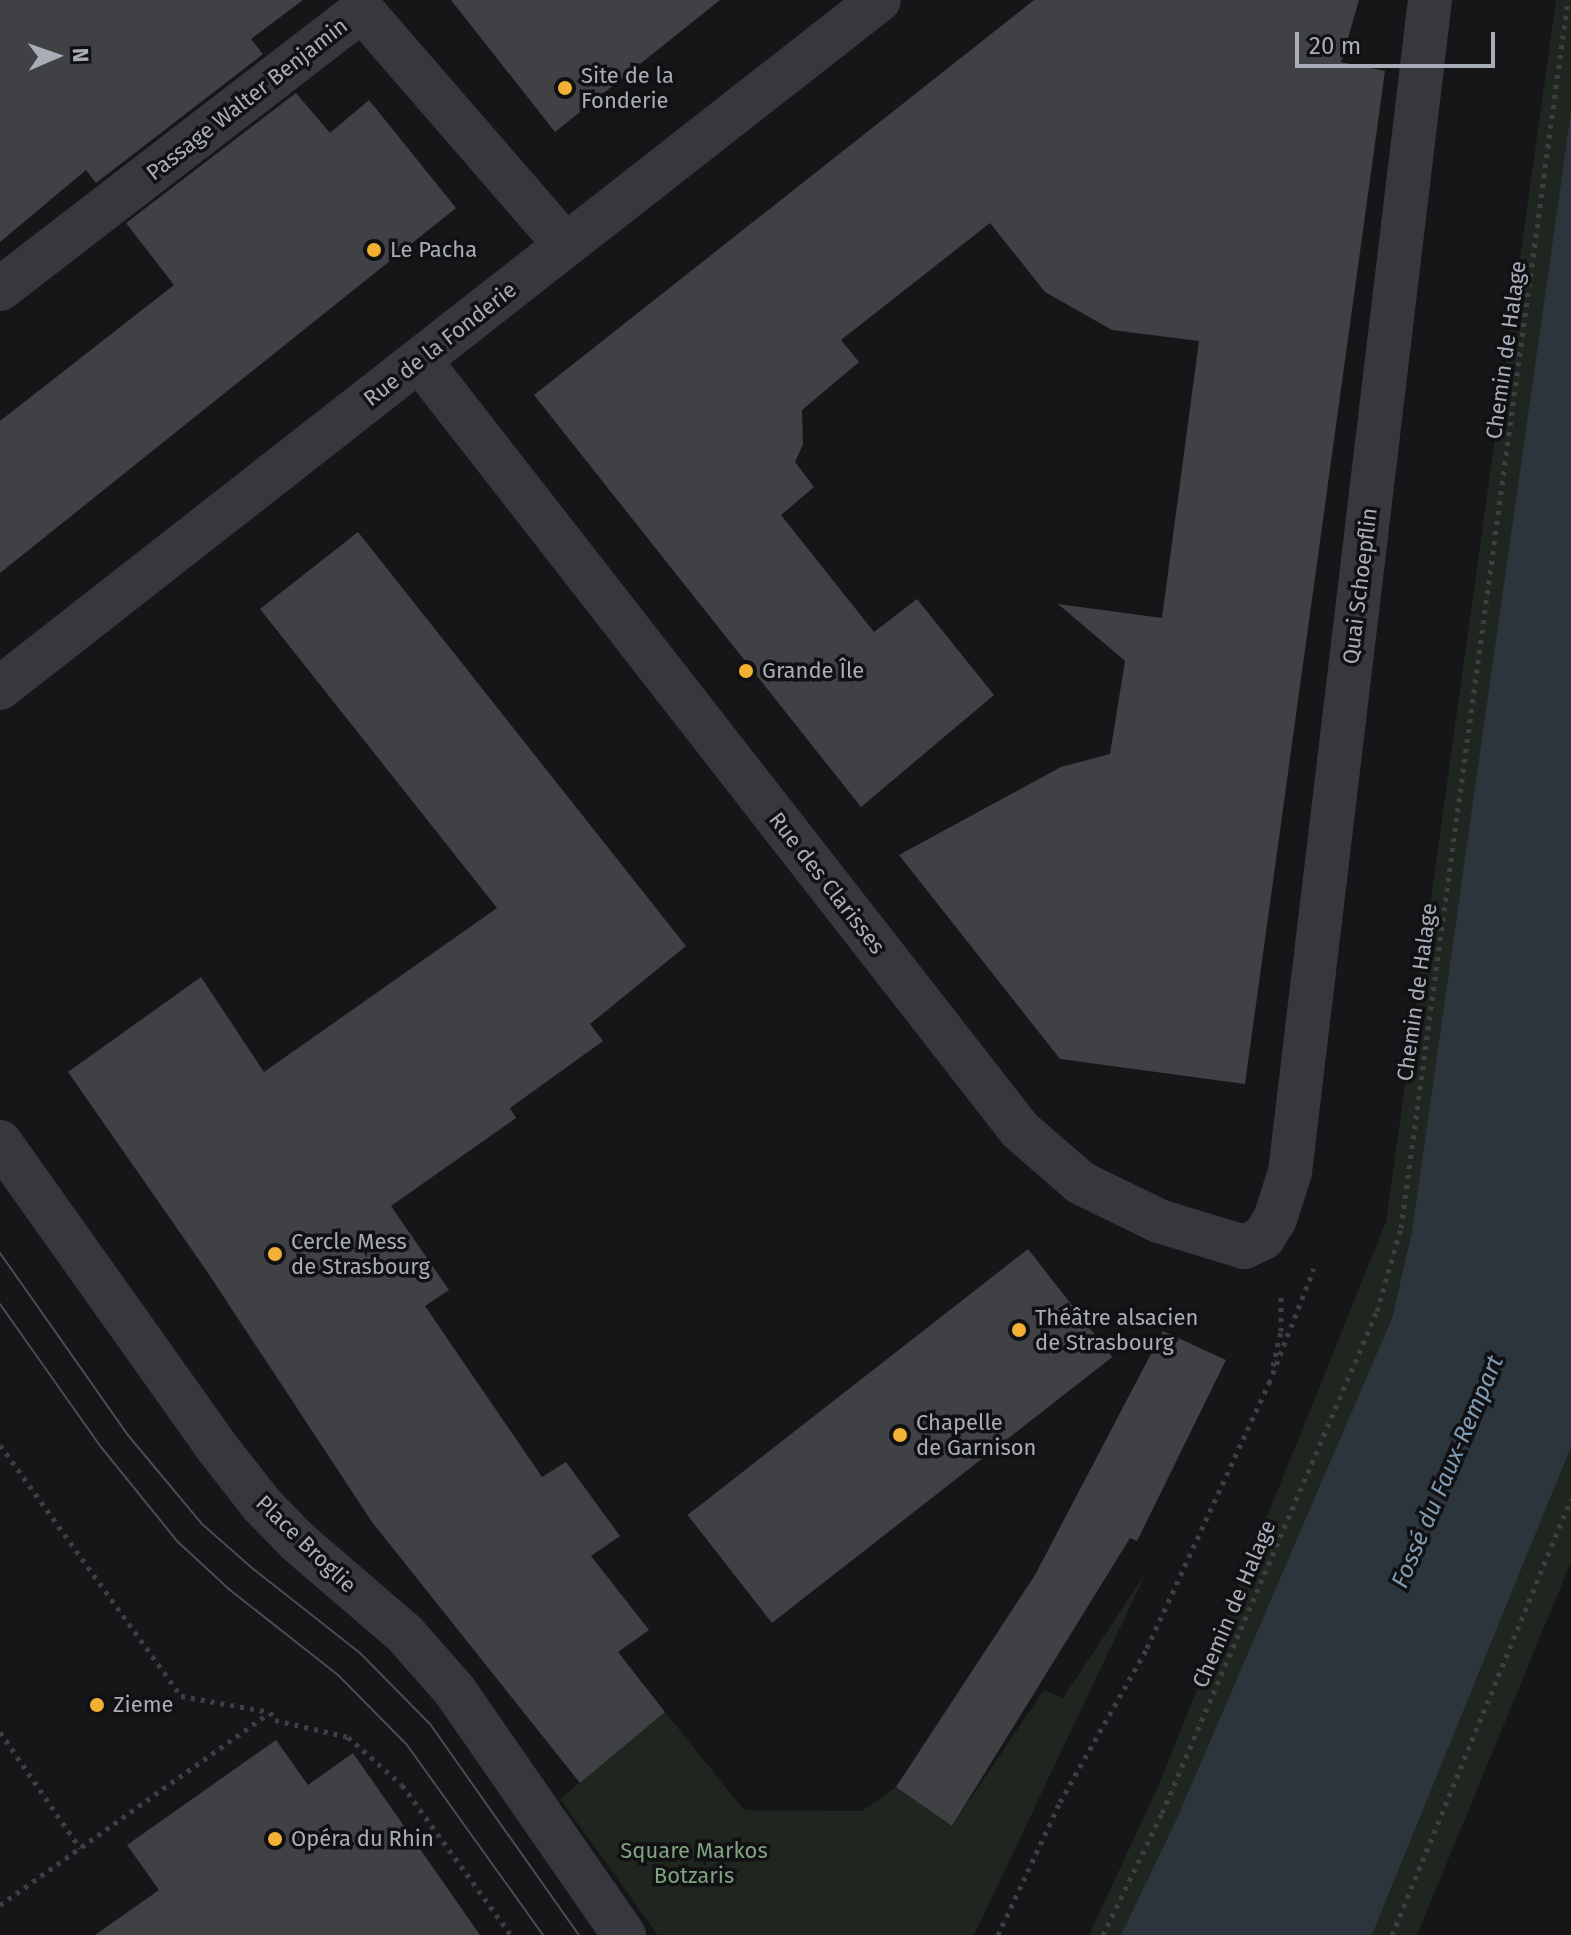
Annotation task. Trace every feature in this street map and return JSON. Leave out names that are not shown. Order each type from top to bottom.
[{"type":"street","name":"Quai Schoepflin","points":[[1244,1247],[1263,1238],[1275,1219],[1290,1172],[1430,0]]},
{"type":"street","name":"Rue de la Fonderie","points":[[0,688],[877,1]]},
{"type":"street","name":"Passage Walter Benjamin","points":[[0,289],[362,10],[565,244]]},
{"type":"street","name":"Rue des Clarisses","points":[[420,361],[1020,1130],[1060,1167],[1095,1190],[1159,1221],[1244,1247]]},
{"type":"street","name":"Place Broglie","points":[[0,1142],[252,1493],[298,1542],[405,1634],[455,1691],[624,1935]]},
{"type":"path","name":"Chemin de Halage","points":[[1103,1935],[1162,1813],[1377,1311],[1401,1228],[1568,0]]},
{"type":"path","points":[[1244,1247],[1265,1262],[1281,1290],[1281,1331],[1269,1383]]},
{"type":"path","points":[[0,1445],[181,1696],[270,1712],[275,1720],[348,1737],[402,1785],[511,1935]]},
{"type":"path","points":[[1392,1935],[1571,1499]]},
{"type":"path","points":[[0,1905],[270,1712]]},
{"type":"path","points":[[0,1732],[80,1848]]},
{"type":"green space","points":[[1556,0],[1571,0],[1571,111],[1412,1231],[1392,1318],[1176,1820],[1121,1935],[1089,1935],[1157,1789],[1386,1222]]},
{"type":"green space","points":[[1571,1447],[1571,1562],[1417,1935],[1372,1935]]},
{"type":"green space","name":"Square Markos Botzaris","points":[[1147,1571],[974,1935],[658,1935],[560,1799],[665,1712],[744,1810],[862,1811],[896,1787],[952,1826],[1044,1690],[1063,1698]]},
{"type":"water","name":"Fossé du Faux-Rempart","points":[[1571,111],[1571,1447],[1372,1935],[1121,1935],[1176,1820],[1392,1318],[1412,1231]]},
{"type":"building","points":[[0,0],[303,0],[251,39],[263,54],[96,183],[86,170],[0,242]]},
{"type":"building","name":"Site de la Fonderie","points":[[451,0],[720,0],[555,132]]},
{"type":"building","points":[[1034,0],[1359,0],[1341,62],[1385,71],[1245,1084],[1060,1059],[899,855],[1061,767],[1110,754],[1125,661],[1058,604],[1162,618],[1199,341],[1112,330],[1045,292],[990,223],[841,340],[859,362],[802,410],[803,444],[795,462],[814,487],[781,515],[874,632],[917,599],[994,695],[861,807],[534,395]]},
{"type":"building","points":[[296,93],[330,133],[369,100],[456,208],[0,573],[0,421],[174,285],[126,223]]},
{"type":"building","points":[[358,532],[686,946],[590,1024],[603,1041],[510,1108],[516,1118],[391,1206],[449,1290],[425,1306],[542,1477],[566,1462],[620,1536],[591,1556],[649,1630],[618,1652],[665,1712],[580,1783],[372,1522],[206,1270],[68,1072],[201,977],[264,1072],[497,908],[260,609]]},
{"type":"building","name":"Chapelle de Garnison","points":[[1028,1249],[1112,1357],[772,1623],[688,1515]]},
{"type":"building","points":[[1163,1331],[1226,1360],[1137,1541],[1130,1538],[952,1826],[896,1787],[1035,1575]]},
{"type":"building","name":"Opéra du Rhin","points":[[276,1740],[308,1785],[353,1753],[480,1935],[95,1935],[159,1890],[127,1845]]},
{"type":"tram line","points":[[0,1253],[127,1434],[202,1524],[252,1568],[360,1653],[430,1724],[579,1935]]},
{"type":"tram line","points":[[0,1304],[101,1447],[178,1542],[230,1590],[338,1675],[407,1745],[543,1935]]},
{"type":"place","name":"Site de la Fonderie","points":[[565,88]]},
{"type":"place","name":"Le Pacha","points":[[374,250]]},
{"type":"place","name":"Grande Île","points":[[746,671]]},
{"type":"place","name":"Cercle Mess de Strasbourg","points":[[275,1254]]},
{"type":"place","name":"Théâtre alsacien de Strasbourg","points":[[1019,1330]]},
{"type":"place","name":"Chapelle de Garnison","points":[[900,1435]]},
{"type":"place","name":"Zieme","points":[[97,1705]]},
{"type":"place","name":"Opéra du Rhin","points":[[275,1839]]}]
